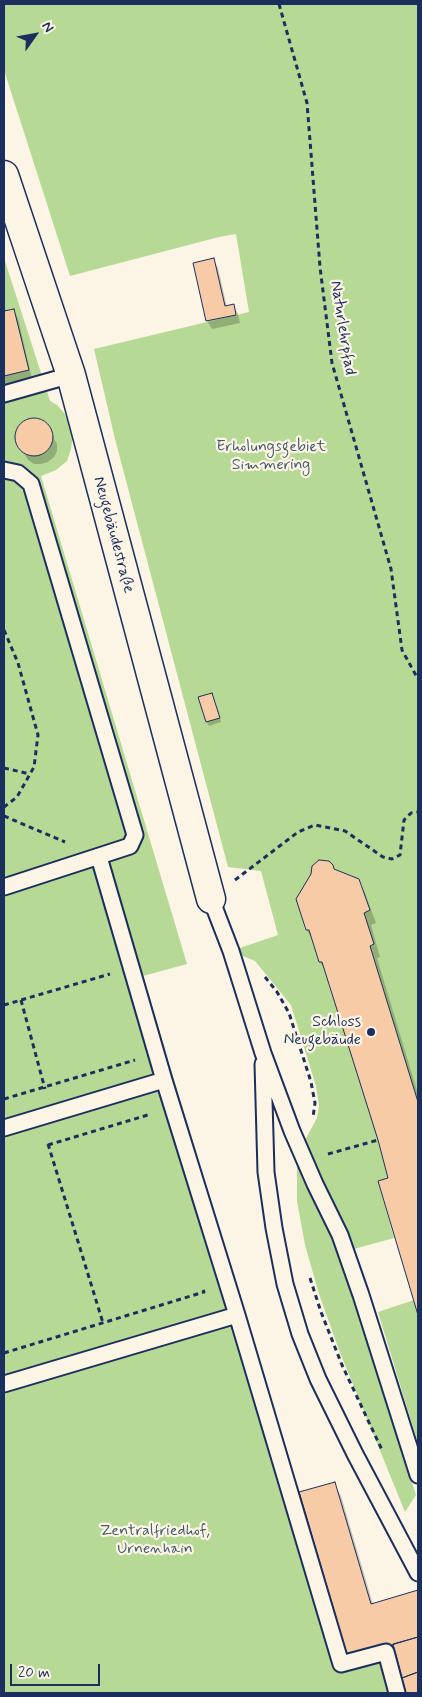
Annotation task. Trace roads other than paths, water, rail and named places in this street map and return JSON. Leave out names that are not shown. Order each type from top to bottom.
[{"type":"street","name":"Neugebäudestraße","points":[[6,188],[71,375],[211,899]]},
{"type":"lane","points":[[4,394],[71,375]]},
{"type":"lane","points":[[4,470],[18,473],[31,484],[135,835],[130,846],[4,887]]},
{"type":"lane","points":[[99,857],[164,1080],[237,1315],[341,1664],[386,1652],[397,1693]]},
{"type":"lane","points":[[211,899],[232,951],[263,1053],[298,1145],[340,1235],[367,1312],[418,1474]]},
{"type":"lane","points":[[263,1053],[266,1172],[285,1284],[300,1334],[318,1379],[418,1573]]},
{"type":"lane","points":[[4,1128],[164,1080]]},
{"type":"lane","points":[[4,1384],[237,1315]]},
{"type":"place","name":"Schloss Neugebäude","points":[[371,1032]]},
{"type":"park label","name":"Erholungsgebiet Simmering","points":[[271,457]]},
{"type":"park label","name":"Zentralfriedhof, Urnenhain","points":[[155,1541]]}]
